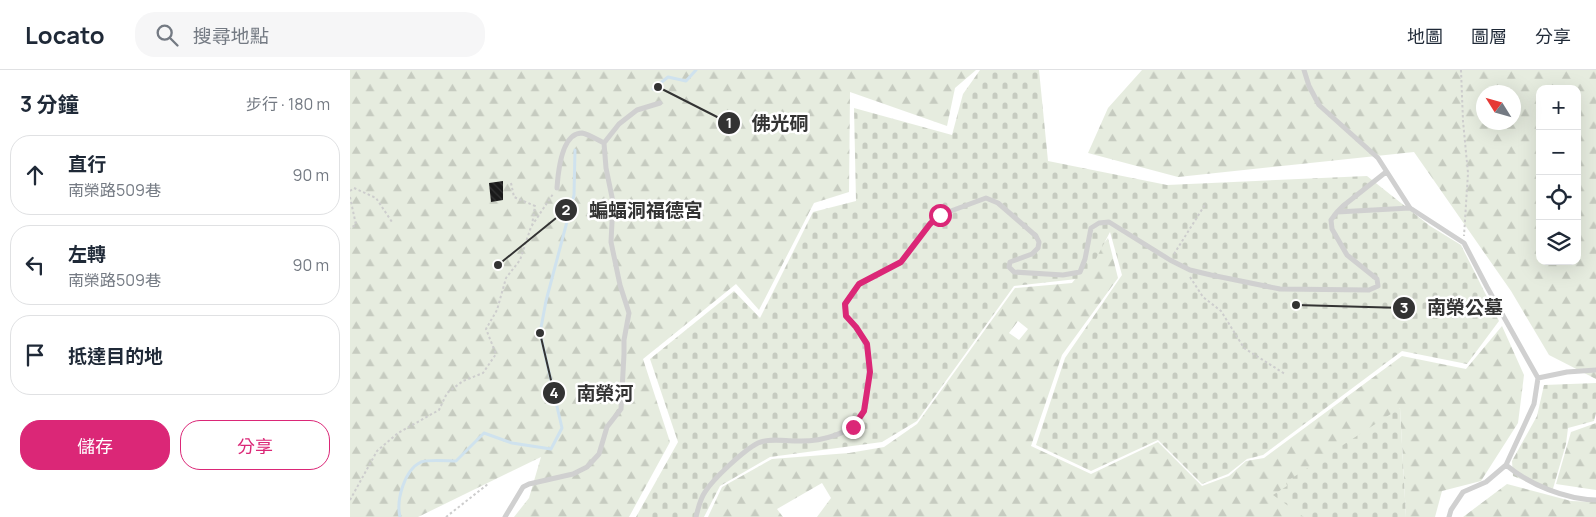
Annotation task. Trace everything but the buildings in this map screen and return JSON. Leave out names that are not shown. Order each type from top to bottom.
[{"type":"lane","points":[[1304,70],[1318,105],[1378,158],[1410,208],[1464,243],[1538,378],[1534,404],[1506,465],[1486,482],[1463,492],[1451,510],[1449,517]]},
{"type":"lane","points":[[505,517],[523,487],[573,474],[594,461],[599,454],[607,427],[621,409],[624,340],[629,313],[620,285],[611,242],[613,202],[606,168],[604,143],[619,124],[637,110],[660,103]]},
{"type":"lane","points":[[557,188],[559,162],[568,140],[582,133],[604,143]]},
{"type":"lane","points":[[696,517],[704,493],[736,459],[759,442],[776,440],[812,442],[853,427],[864,411],[870,372],[867,344],[846,316],[845,304],[859,284],[901,262],[930,224],[940,215],[986,198],[998,203],[1036,236],[1039,242],[1038,248],[1032,254],[1010,262],[1010,267],[1014,272],[1063,275],[1080,272],[1085,259],[1091,228],[1099,223],[1109,222],[1170,260],[1190,270],[1280,289],[1369,290],[1378,286],[1377,279],[1347,255],[1332,229],[1331,220],[1343,206],[1386,172]]},
{"type":"lane","points":[[1337,212],[1410,208]]},
{"type":"lane","points":[[1538,378],[1567,372],[1596,370]]},
{"type":"lane","points":[[1506,465],[1518,475],[1551,490],[1586,500],[1596,500]]},
{"type":"path","points":[[1461,70],[1468,174],[1464,243]]},
{"type":"path","points":[[350,500],[377,451],[398,433],[439,410],[447,393],[463,381],[483,373],[496,354],[486,329],[497,310],[506,278],[520,260],[531,227],[534,206],[514,197],[510,183]]},
{"type":"path","points":[[350,191],[354,188],[376,198],[392,222]]},
{"type":"path","points":[[531,227],[557,188]]},
{"type":"path","points":[[350,198],[356,225],[350,228]]},
{"type":"path","points":[[1170,260],[1206,203]]},
{"type":"path","points":[[1190,270],[1190,278],[1203,298],[1221,311],[1244,348],[1284,374]]},
{"type":"path","points":[[446,517],[488,484]]},
{"type":"green space","points":[[350,70],[976,70],[955,88],[947,126],[850,92],[849,192],[814,203],[759,310],[736,284],[643,359],[670,442],[629,517],[514,517],[529,498],[541,457],[418,517],[350,517]]},
{"type":"green space","points":[[980,70],[1039,70],[1048,161],[1167,185],[1367,176],[1430,226],[1461,245],[1499,321],[1467,364],[1402,351],[1263,455],[1247,459],[1228,474],[1202,484],[1158,440],[1091,471],[1036,445],[1065,358],[1122,275],[1110,232],[1086,278],[1014,286],[917,421],[882,442],[770,457],[720,486],[704,517],[636,517],[678,442],[650,359],[734,291],[760,318],[813,212],[856,201],[854,108],[952,135],[963,94]]},
{"type":"green space","points":[[1142,70],[1596,70],[1596,379],[1549,355],[1511,291],[1414,152],[1178,177],[1088,153],[1108,108]]},
{"type":"green space","points":[[1108,238],[1118,278],[1062,355],[1031,446],[1091,474],[1158,442],[1202,486],[1229,476],[1246,461],[1264,458],[1402,356],[1466,369],[1502,326],[1524,375],[1518,423],[1481,481],[1442,491],[1435,517],[1406,517],[1400,408],[1319,505],[1350,517],[817,517],[831,498],[822,483],[777,509],[783,517],[708,517],[722,487],[772,459],[849,453],[884,447],[917,424],[1015,288],[1072,283]],"holes":[[[1018,321],[1028,329],[1019,340],[1009,333]]]},
{"type":"green space","points":[[1596,383],[1596,413],[1594,421],[1568,428],[1566,444],[1552,492],[1513,476],[1512,461],[1537,416],[1544,385]]},
{"type":"green space","points":[[1400,408],[1406,517],[1304,517],[1273,495],[1287,486],[1286,482]]},
{"type":"green space","points":[[1596,423],[1596,490],[1556,484],[1571,432]]},
{"type":"green space","points":[[1507,484],[1571,501],[1596,502],[1596,517],[1463,517]]},
{"type":"waterway","points":[[653,89],[668,77],[686,81],[696,70]]},
{"type":"waterway","points":[[400,517],[399,503],[403,486],[410,472],[421,462],[433,460],[456,461],[484,433],[512,443],[551,449],[562,428],[540,333],[546,301],[574,195],[575,150]]},
{"type":"place","name":"佛光硐","points":[[658,87]]},
{"type":"place","name":"蝙蝠洞福德宮","points":[[498,265]]},
{"type":"place","name":"南榮公墓","points":[[1296,305]]},
{"type":"place","name":"南榮河","points":[[540,333]]},
{"type":"route","points":[[853,427],[864,411],[870,372],[867,344],[846,316],[845,304],[859,284],[901,262],[930,224],[940,215]]}]
